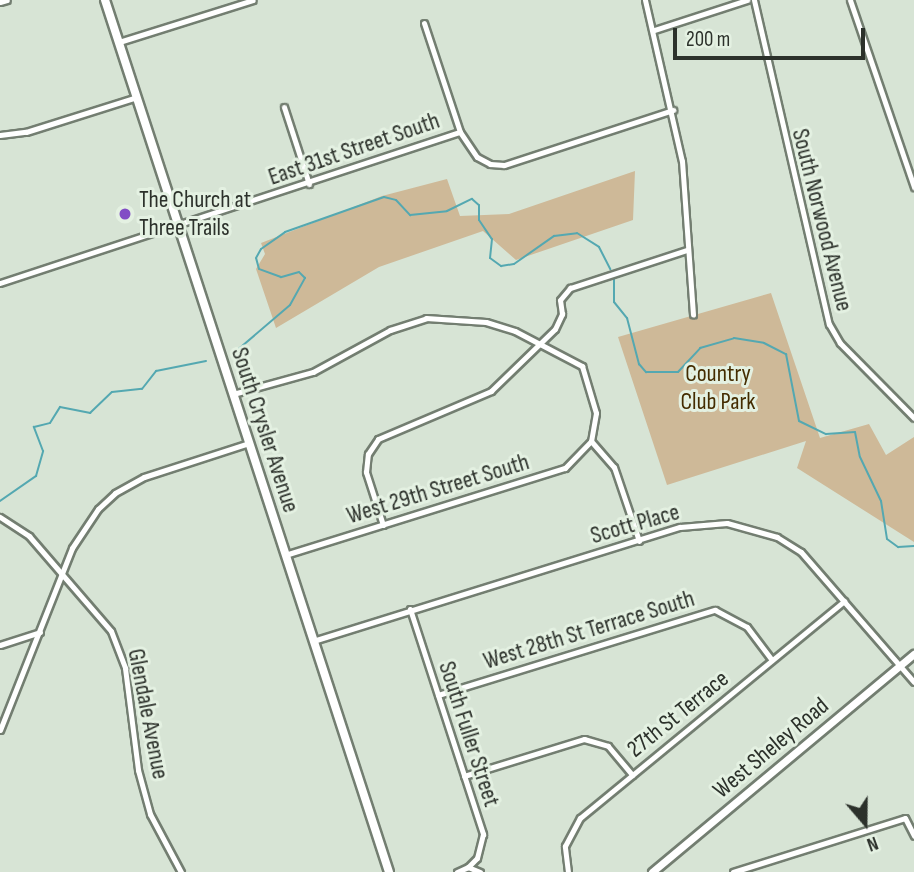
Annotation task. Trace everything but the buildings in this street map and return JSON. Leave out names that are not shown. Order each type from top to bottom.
[{"type":"main road","name":"South Crysler Avenue","points":[[106,0],[389,872]]},
{"type":"street","points":[[0,2],[7,0]]},
{"type":"street","points":[[119,42],[239,2],[253,0]]},
{"type":"street","points":[[645,0],[673,110],[687,198],[687,250],[693,315]]},
{"type":"street","points":[[654,30],[747,0]]},
{"type":"street","name":"South Norwood Avenue","points":[[754,0],[829,324],[840,342],[914,418]]},
{"type":"street","points":[[850,0],[914,187]]},
{"type":"street","points":[[424,23],[460,132],[477,158],[504,165],[673,110]]},
{"type":"street","points":[[0,135],[26,132],[137,97]]},
{"type":"street","points":[[284,107],[309,184]]},
{"type":"street","name":"East 31st Street South","points":[[0,283],[309,184],[460,132]]},
{"type":"street","points":[[383,525],[366,472],[368,454],[378,439],[484,396],[541,345],[562,313],[559,300],[570,288],[687,250]]},
{"type":"street","points":[[233,394],[313,372],[390,330],[426,318],[486,322],[582,366],[597,420],[591,442],[614,467],[639,541]]},
{"type":"street","name":"West 29th Street South","points":[[285,555],[565,468],[591,442]]},
{"type":"street","points":[[0,730],[84,528],[102,505],[144,477],[249,443]]},
{"type":"street","name":"Glendale Avenue","points":[[0,517],[29,537],[64,573],[103,619],[118,644],[138,770],[150,814],[181,872]]},
{"type":"street","name":"Scott Place","points":[[313,641],[411,609],[703,523],[755,528],[801,552],[914,682]]},
{"type":"street","name":"27th St Terrace","points":[[568,872],[565,846],[572,827],[844,601]]},
{"type":"street","name":"South Fuller Street","points":[[411,609],[483,834],[477,858],[468,867]]},
{"type":"street","name":"West 28th St Terrace South","points":[[438,695],[715,610],[747,626],[772,660]]},
{"type":"street","points":[[0,645],[40,632]]},
{"type":"street","name":"West Sheley Road","points":[[652,872],[914,654]]},
{"type":"street","points":[[464,776],[584,739],[608,746],[632,775]]},
{"type":"street","points":[[733,872],[908,819],[914,836]]},
{"type":"street","points":[[457,872],[468,867],[480,872]]},
{"type":"green space","points":[[635,171],[633,220],[516,260],[483,231],[379,267],[276,328],[256,269],[265,254],[261,243],[382,196],[447,179],[460,216],[509,214]]},
{"type":"green space","name":"Country Club Park","points":[[771,293],[820,438],[869,424],[886,455],[914,437],[914,542],[797,468],[806,441],[667,485],[618,337]]},
{"type":"waterway","points":[[235,352],[290,305],[305,278],[299,272],[281,277],[259,269],[256,258],[261,249],[285,232],[384,197],[396,200],[410,215],[447,211],[472,199],[479,205],[479,220],[492,239],[490,258],[501,266],[514,264],[554,236],[577,233],[599,247],[610,269]]},
{"type":"waterway","points":[[614,277],[614,302],[627,318],[639,364],[646,372],[678,372],[700,348],[734,338],[764,343],[786,354],[799,421],[826,434],[855,432],[860,457],[881,501],[887,539],[898,547],[914,546]]},
{"type":"waterway","points":[[0,501],[36,476],[43,451],[34,427],[50,423],[60,407],[90,413],[112,392],[142,389],[156,371],[206,361]]},
{"type":"place","name":"The Church at Three Trails","points":[[125,214]]}]
